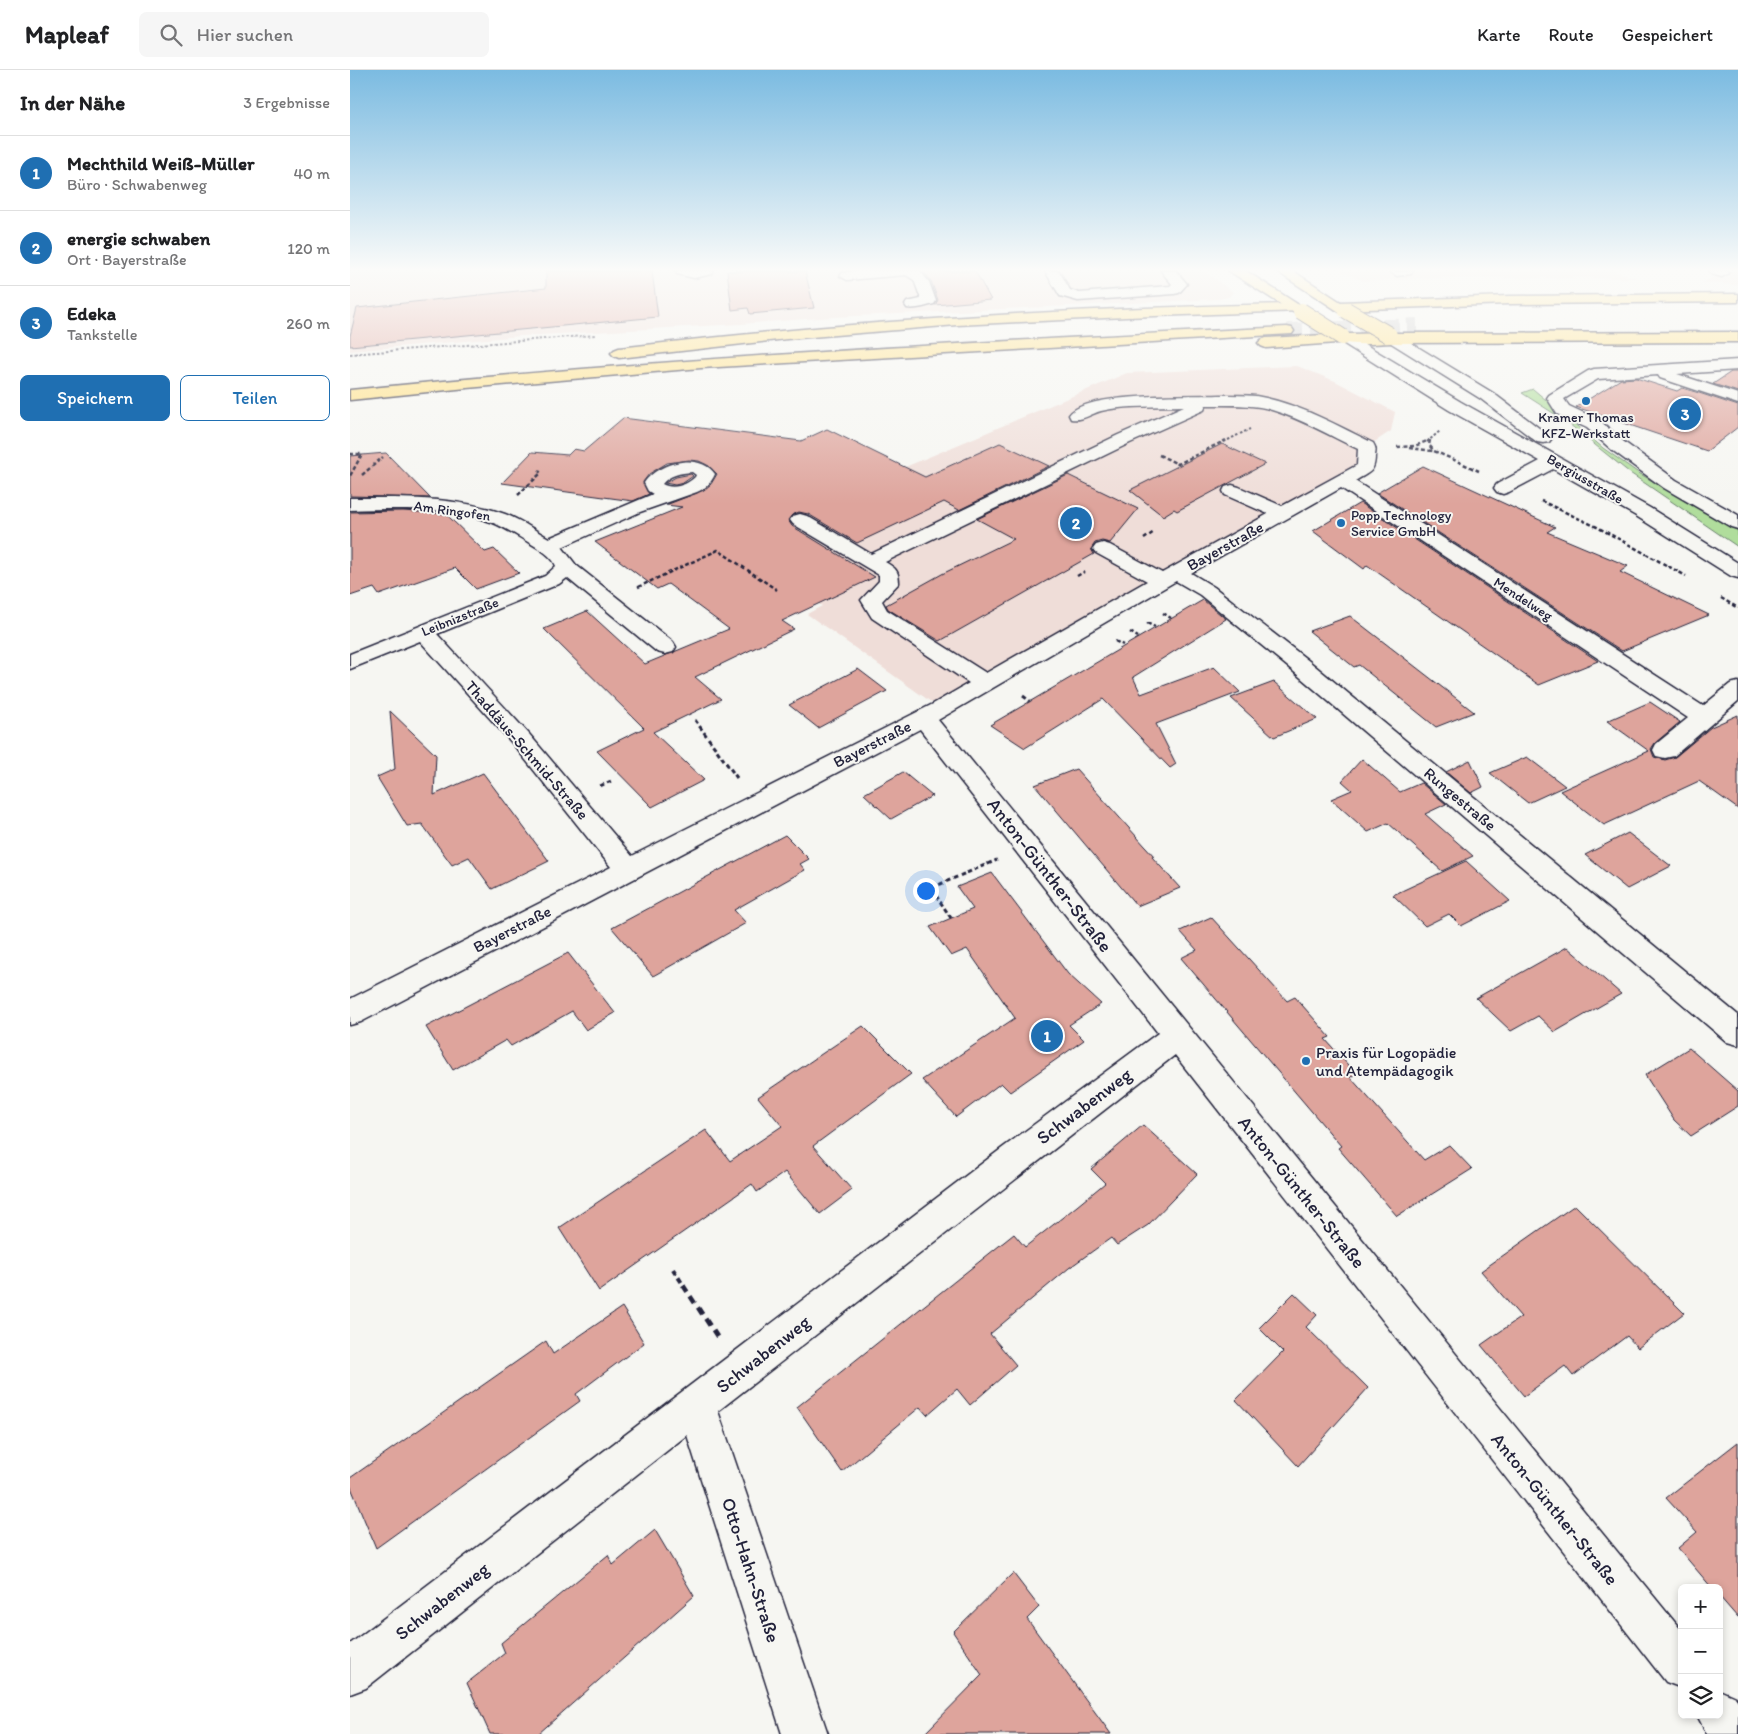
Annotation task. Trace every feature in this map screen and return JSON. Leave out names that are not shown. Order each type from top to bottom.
[{"type":"main road","points":[[652,349],[605,355],[699,349]]},
{"type":"main road","points":[[350,395],[583,365],[933,349]]},
{"type":"main road","points":[[536,361],[583,365],[729,371],[1145,349]]},
{"type":"street","name":"Bergiusstraße","points":[[1361,349],[1455,406],[1643,512],[1738,572]]},
{"type":"street","name":"Bergiusstraße","points":[[1410,349],[1486,396],[1643,512]]},
{"type":"street","points":[[1738,366],[1594,374],[1555,398],[1563,410],[1593,424],[1618,446],[1670,484],[1738,523]]},
{"type":"street","points":[[1653,370],[1738,398]]},
{"type":"street","points":[[869,562],[1191,408],[1221,400]]},
{"type":"street","points":[[1077,415],[1096,407],[1120,403],[1221,400],[1254,401],[1286,410]]},
{"type":"street","name":"Bayerstraße","points":[[350,1013],[923,717],[1366,467],[1367,447],[1286,410]]},
{"type":"street","points":[[1505,486],[1554,461]]},
{"type":"street","points":[[547,546],[633,508],[698,484],[705,478],[703,471],[693,467],[679,468],[661,475],[633,508]]},
{"type":"street","name":"Mendelweg","points":[[1341,480],[1704,718]]},
{"type":"street","points":[[653,483],[657,489],[662,491],[682,490]]},
{"type":"street","points":[[1232,491],[1282,513]]},
{"type":"street","name":"Am Ringofen","points":[[350,504],[403,504],[470,511],[506,521],[547,546],[565,560],[568,568]]},
{"type":"street","points":[[800,520],[889,573],[889,583],[871,600],[879,614],[945,647],[985,683]]},
{"type":"street","name":"Rungestraße","points":[[1103,549],[1207,591],[1301,666],[1738,1033]]},
{"type":"street","points":[[568,568],[665,647]]},
{"type":"street","name":"Leibnizstraße","points":[[350,662],[552,580],[568,568]]},
{"type":"street","name":"Thaddäus-Schmid-Straße","points":[[423,632],[521,739],[628,869]]},
{"type":"street","points":[[1665,750],[1738,689]]},
{"type":"street","name":"Anton-Günther-Straße","points":[[923,717],[1421,1339],[1506,1449],[1678,1661]]},
{"type":"street","name":"Schwabenweg","points":[[350,1672],[1013,1160],[1177,1036]]},
{"type":"street","name":"Otto-Hahn-Straße","points":[[696,1405],[805,1734]]},
{"type":"street","points":[[1723,1718],[1736,1734]]},
{"type":"path","points":[[1124,439],[1178,464],[1286,410]]},
{"type":"path","points":[[1430,440],[1429,445],[1434,451]]},
{"type":"path","points":[[1409,448],[1434,451],[1505,486],[1597,527],[1693,580]]},
{"type":"path","points":[[350,454],[362,454],[350,476]]},
{"type":"path","points":[[608,601],[718,550],[777,590]]},
{"type":"path","points":[[1715,594],[1738,608]]},
{"type":"path","points":[[1023,696],[1030,701]]},
{"type":"path","points":[[695,720],[712,745],[728,763],[738,780],[762,800]]},
{"type":"path","points":[[952,918],[931,888],[1028,847]]},
{"type":"path","points":[[673,1269],[740,1372]]},
{"type":"shaded area","points":[[350,349],[377,349],[350,351]]},
{"type":"shaded area","points":[[1297,366],[1335,381],[1395,412],[1391,431],[1367,447],[1366,467],[941,709],[807,614],[822,606],[728,542],[1127,373]]},
{"type":"green space","points":[[1533,389],[1603,448],[1637,472],[1738,531],[1738,547],[1630,473],[1564,420],[1522,393]]},
{"type":"building","points":[[1731,372],[1738,372],[1738,392],[1713,384]]},
{"type":"building","points":[[1636,378],[1677,391],[1682,388],[1738,406],[1738,427],[1707,451],[1576,407],[1621,379]]},
{"type":"building","points":[[623,418],[801,441],[827,429],[925,477],[1000,443],[1049,466],[959,510],[944,502],[857,543],[808,514],[799,512],[792,515],[788,520],[792,526],[875,577],[782,621],[794,629],[695,677],[721,699],[653,732],[704,780],[652,807],[597,751],[644,728],[544,629],[587,611],[645,664],[729,629],[668,584],[657,589],[595,542],[682,507],[666,505],[704,490],[711,484],[717,474],[709,466],[699,461],[689,460],[667,463],[649,474],[643,482],[649,494],[633,501],[502,483],[532,452],[568,455],[574,449],[584,451]]},
{"type":"building","points":[[1222,444],[1265,464],[1177,511],[1174,509],[1163,516],[1130,490]]},
{"type":"building","points":[[386,453],[430,498],[350,496],[350,456]]},
{"type":"building","points":[[1423,466],[1555,527],[1547,532],[1628,566],[1620,572],[1709,615],[1622,651],[1377,493]]},
{"type":"building","points":[[691,474],[693,476],[683,483],[675,485],[665,483],[676,477]]},
{"type":"building","points":[[1068,475],[1138,509],[1110,543],[1102,541],[1095,543],[1091,549],[1094,554],[940,641],[888,609],[886,605],[942,574],[1014,539],[977,519]]},
{"type":"building","points":[[1360,503],[1598,661],[1539,685],[1367,565],[1364,569],[1313,531]]},
{"type":"building","points":[[403,511],[446,514],[485,552],[494,549],[519,573],[476,589],[455,568],[379,595],[374,588],[350,596],[350,512]]},
{"type":"building","points":[[1203,600],[1226,619],[1133,677],[1141,694],[1214,667],[1240,692],[1156,724],[1176,764],[1170,768],[1103,699],[1025,748],[990,725]]},
{"type":"building","points":[[1350,616],[1474,712],[1436,727],[1359,665],[1354,667],[1309,631]]},
{"type":"building","points":[[858,669],[887,691],[818,728],[789,705]]},
{"type":"building","points":[[1274,682],[1317,719],[1274,737],[1231,698]]},
{"type":"building","points":[[1650,702],[1680,722],[1655,743],[1651,749],[1654,757],[1665,760],[1675,757],[1711,727],[1738,715],[1738,809],[1699,781],[1604,825],[1560,791],[1649,751],[1607,721]]},
{"type":"building","points":[[390,711],[436,755],[434,795],[483,773],[549,861],[492,889],[469,857],[452,865],[422,824],[407,826],[377,777],[395,769]]},
{"type":"building","points":[[1527,757],[1565,786],[1528,803],[1490,773]]},
{"type":"building","points":[[1362,759],[1400,792],[1421,783],[1446,804],[1425,814],[1473,856],[1442,871],[1388,823],[1368,832],[1331,799],[1352,790],[1342,781]]},
{"type":"building","points":[[1470,760],[1483,787],[1471,793],[1446,772]]},
{"type":"building","points":[[1076,769],[1180,888],[1137,906],[1035,785]]},
{"type":"building","points":[[903,772],[932,796],[891,819],[864,794]]},
{"type":"building","points":[[1628,833],[1671,866],[1627,889],[1585,855]]},
{"type":"building","points":[[785,835],[809,859],[800,864],[805,870],[734,910],[746,923],[653,976],[612,928]]},
{"type":"building","points":[[1466,861],[1510,901],[1461,926],[1449,914],[1425,926],[1393,895]]},
{"type":"building","points":[[992,873],[1068,974],[1101,1004],[1069,1025],[1084,1040],[1010,1092],[1001,1083],[956,1117],[922,1080],[1015,1018],[967,949],[951,956],[930,927],[973,909],[957,887]]},
{"type":"building","points":[[1211,917],[1287,1001],[1295,997],[1330,1037],[1325,1039],[1356,1074],[1350,1077],[1424,1160],[1449,1145],[1472,1169],[1397,1216],[1338,1148],[1341,1146],[1181,958],[1197,950],[1180,931]]},
{"type":"building","points":[[1567,947],[1621,994],[1555,1032],[1538,1016],[1511,1031],[1476,998]]},
{"type":"building","points":[[568,953],[615,1013],[586,1030],[572,1011],[511,1046],[506,1040],[453,1070],[426,1027]]},
{"type":"building","points":[[863,1026],[911,1074],[813,1146],[852,1190],[820,1214],[785,1172],[757,1192],[752,1184],[599,1291],[559,1228],[706,1130],[730,1161],[782,1126],[758,1097]]},
{"type":"building","points":[[1689,1048],[1738,1091],[1738,1106],[1691,1136],[1674,1120],[1645,1075]]},
{"type":"building","points":[[1143,1125],[1197,1174],[1148,1225],[1117,1245],[1111,1238],[1069,1268],[990,1334],[1016,1365],[970,1405],[957,1389],[927,1415],[920,1407],[842,1472],[797,1407],[1014,1234],[1025,1247],[1077,1206],[1105,1183],[1091,1169]]},
{"type":"building","points":[[1575,1205],[1684,1313],[1638,1348],[1627,1336],[1573,1376],[1565,1366],[1524,1396],[1481,1345],[1521,1317],[1481,1271]]},
{"type":"building","points":[[1294,1293],[1317,1315],[1306,1327],[1368,1388],[1298,1466],[1236,1400],[1283,1352],[1259,1328]]},
{"type":"building","points":[[622,1307],[644,1343],[576,1394],[580,1401],[376,1548],[350,1485],[350,1478],[546,1341],[553,1354]]},
{"type":"building","points":[[1738,1442],[1738,1618],[1723,1601],[1723,1584],[1709,1584],[1678,1548],[1697,1532],[1666,1498]]},
{"type":"building","points":[[655,1530],[694,1596],[538,1734],[490,1734],[467,1683],[505,1653],[501,1643],[608,1555],[613,1565]]},
{"type":"building","points":[[1013,1573],[1039,1607],[1027,1619],[1111,1734],[924,1734],[982,1675],[953,1632]]},
{"type":"place","name":"Kramer Thomas KFZ-Werkstatt","points":[[1586,401]]},
{"type":"place","name":"Edeka","points":[[1685,414]]},
{"type":"place","name":"energie schwaben","points":[[1076,523]]},
{"type":"place","name":"Popp Technology Service GmbH","points":[[1341,523]]},
{"type":"place","name":"Mechthild Weiß-Müller","points":[[1047,1036]]},
{"type":"place","name":"Praxis für Logopädie und Atempädagogik","points":[[1306,1061]]}]
